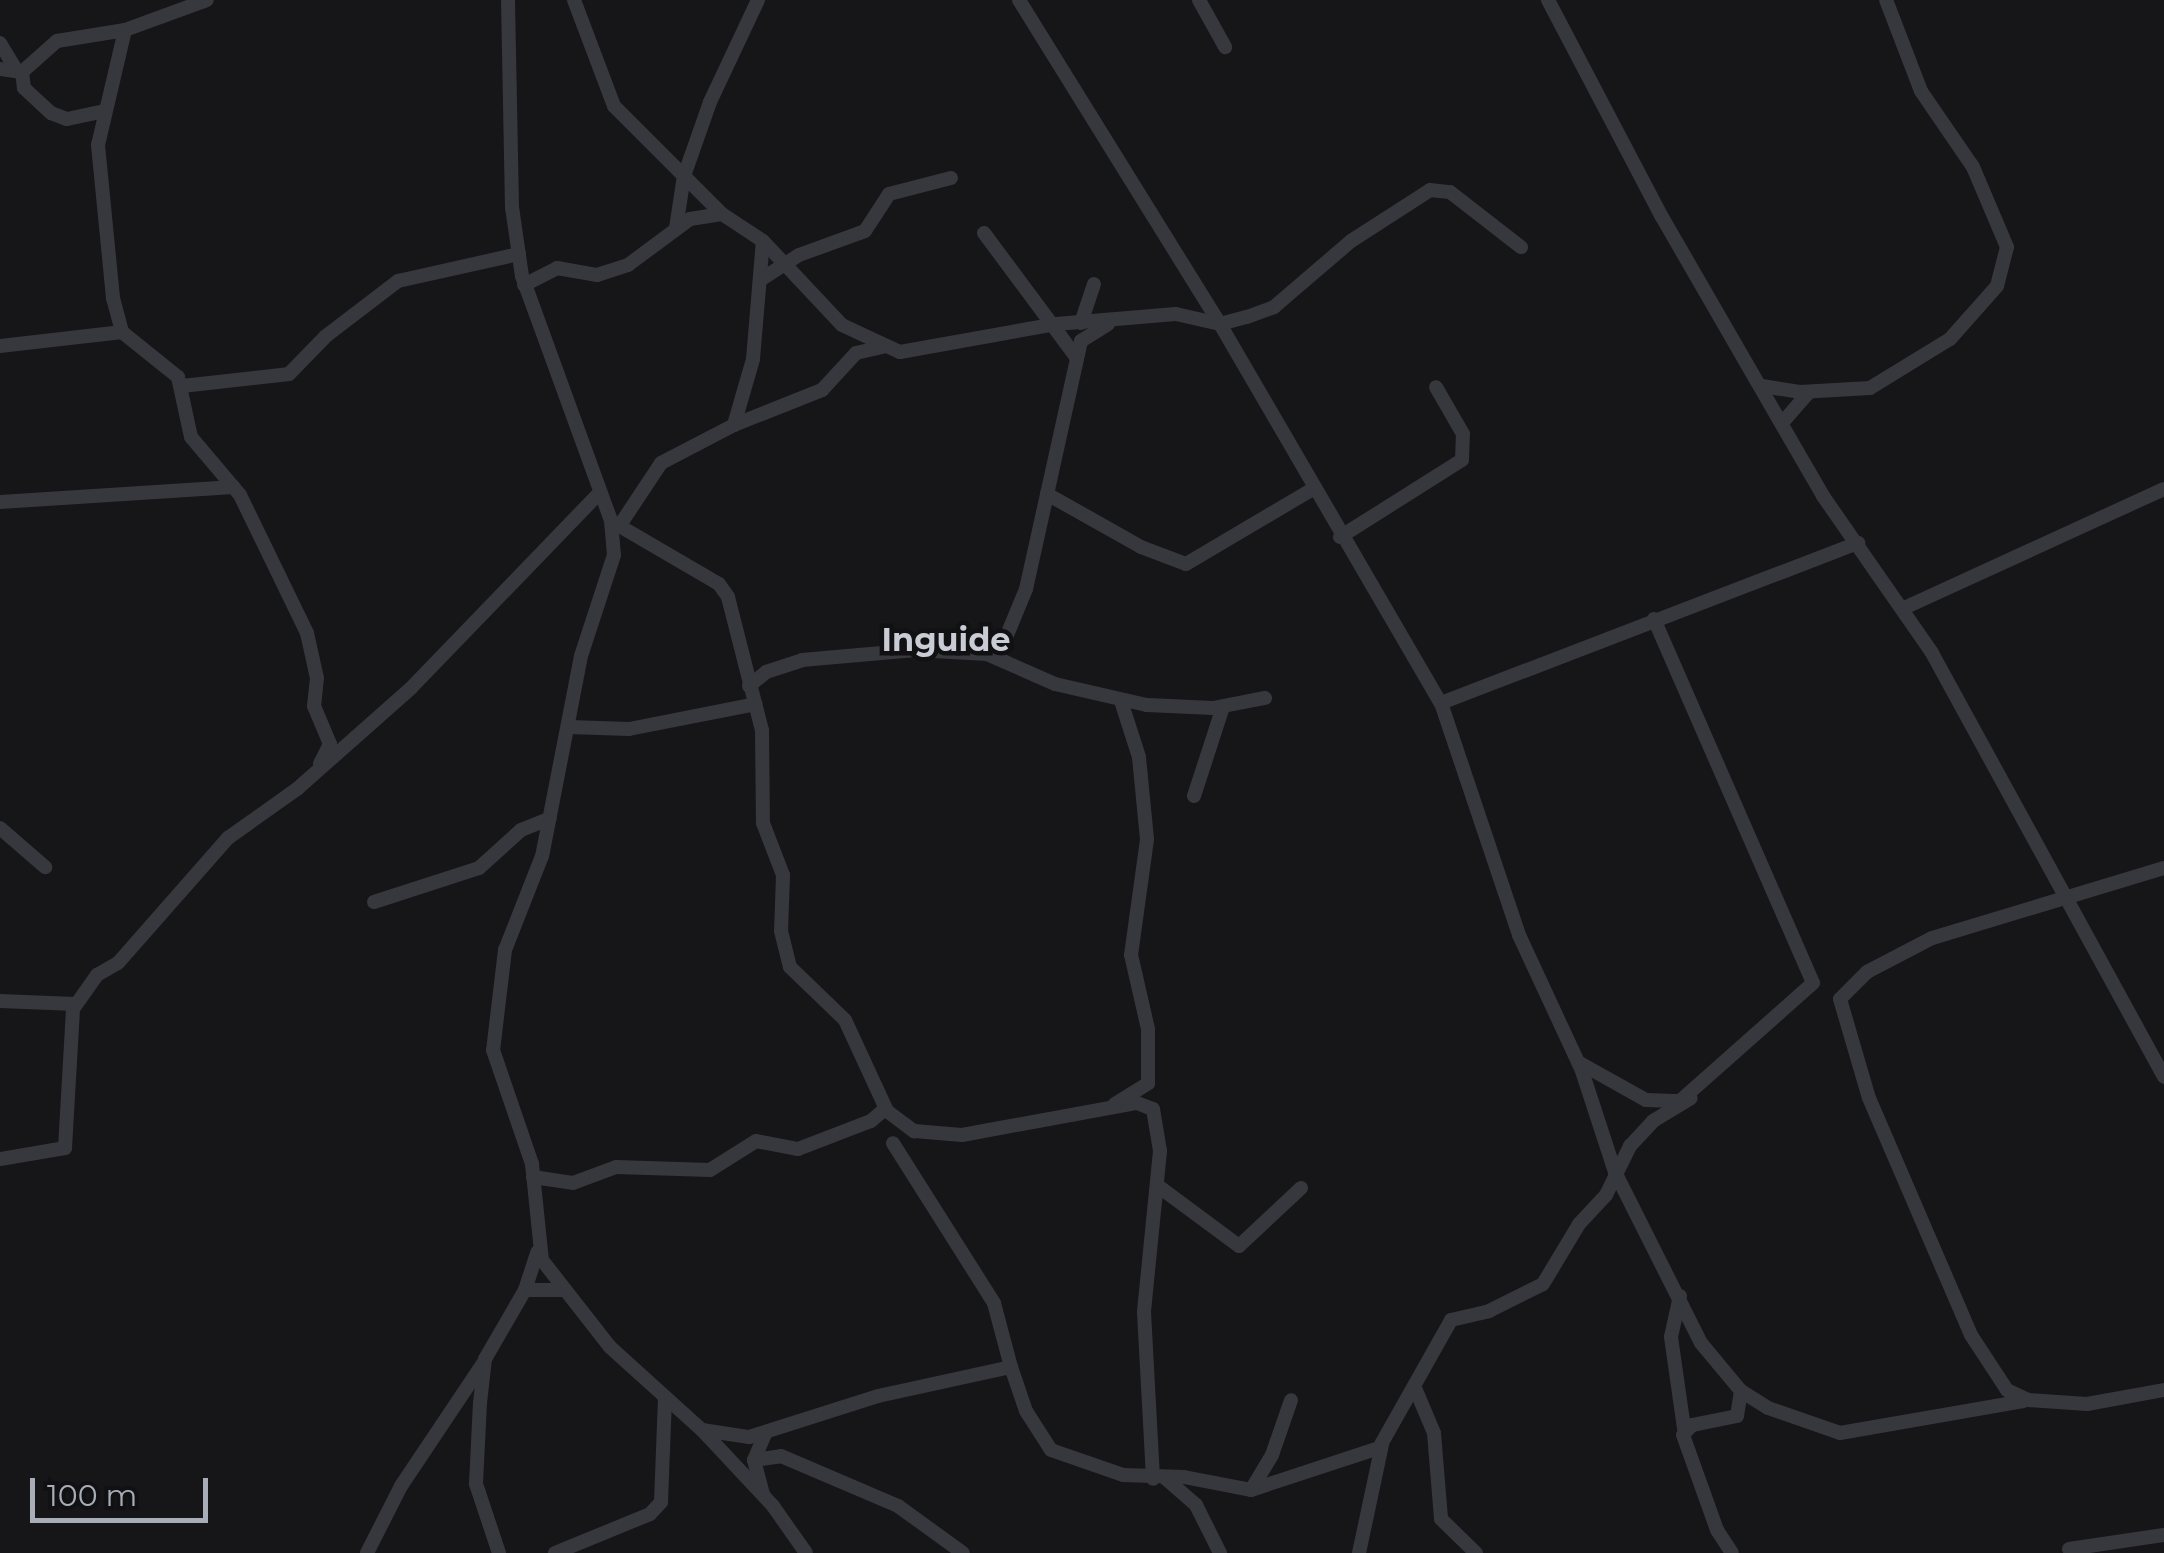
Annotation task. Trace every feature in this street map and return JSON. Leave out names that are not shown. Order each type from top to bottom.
[{"type":"street","points":[[12,70],[57,41],[125,30],[208,0]]},
{"type":"street","points":[[367,1553],[400,1486],[485,1359],[525,1290],[537,1252],[534,1177],[497,1066],[493,1026],[505,950],[537,873],[586,634],[614,556],[616,523],[600,492],[524,284],[518,254],[508,0]]},
{"type":"street","points":[[574,0],[602,87],[628,124],[722,214],[764,242],[842,325],[883,347]]},
{"type":"street","points":[[676,228],[684,176],[758,0]]},
{"type":"street","points":[[1199,0],[1224,47]]},
{"type":"street","points":[[1548,0],[1662,217],[1782,423],[1904,608],[2164,1077]]},
{"type":"street","points":[[1762,386],[1870,388],[1923,358],[1972,322],[1998,286],[2007,248],[1974,167],[1922,90],[1886,0]]},
{"type":"street","points":[[1022,1],[1220,324],[1340,537],[1441,703],[1519,936],[1577,1062],[1615,1172],[1701,1343],[1741,1391],[1768,1408],[1840,1433],[2028,1400],[2086,1404],[2164,1390]]},
{"type":"street","points":[[125,30],[98,145],[112,298],[122,332],[158,358],[182,386],[190,437],[234,486],[306,633],[317,678],[314,706],[330,744],[316,771]]},
{"type":"street","points":[[0,43],[24,88],[51,114],[66,119],[104,112]]},
{"type":"street","points":[[760,280],[865,231],[889,194],[951,178]]},
{"type":"street","points":[[616,523],[660,463],[734,425],[822,390],[856,353],[883,347],[936,349],[1056,324],[1176,314],[1220,324],[1274,307],[1351,242],[1430,190],[1450,192],[1521,247]]},
{"type":"street","points":[[524,284],[557,268],[597,275],[628,265],[676,228],[706,213],[722,214]]},
{"type":"street","points":[[984,233],[1056,324],[1077,358]]},
{"type":"street","points":[[734,425],[753,359],[764,242]]},
{"type":"street","points":[[182,386],[289,374],[326,336],[398,280],[518,254]]},
{"type":"street","points":[[1081,323],[1094,284]]},
{"type":"street","points":[[998,657],[1026,589],[1077,358],[1089,334],[1116,320]]},
{"type":"street","points":[[0,346],[122,332]]},
{"type":"street","points":[[1340,537],[1462,460],[1463,434],[1436,388]]},
{"type":"street","points":[[1782,423],[1813,389]]},
{"type":"street","points":[[0,502],[234,486]]},
{"type":"street","points":[[1047,494],[1140,547],[1186,564],[1313,489]]},
{"type":"street","points":[[1904,608],[2164,489]]},
{"type":"street","points":[[0,1159],[65,1148],[75,1004],[228,838],[316,771],[411,688],[600,492]]},
{"type":"street","points":[[616,523],[724,590],[766,752],[763,822],[785,882],[781,931],[790,968],[844,1020],[885,1109],[914,1131],[962,1135],[1144,1103],[1152,1109],[1158,1186],[1144,1312],[1158,1478],[1196,1505],[1220,1553]]},
{"type":"street","points":[[1441,703],[1858,542]]},
{"type":"street","points":[[1654,619],[1814,983],[1680,1100]]},
{"type":"street","points":[[749,686],[766,672],[802,660],[916,650],[998,657],[1019,671],[1121,700],[1223,707],[1264,698]]},
{"type":"street","points":[[1110,1108],[1148,1083],[1148,1029],[1131,968],[1147,840],[1140,757],[1121,700]]},
{"type":"street","points":[[569,727],[628,729],[756,704]]},
{"type":"street","points":[[1194,796],[1223,707]]},
{"type":"street","points":[[374,902],[479,868],[521,830],[550,818]]},
{"type":"street","points":[[0,828],[45,867]]},
{"type":"street","points":[[2028,1400],[2007,1390],[1971,1335],[1869,1098],[1840,999],[1868,972],[1922,942],[2164,868]]},
{"type":"street","points":[[0,1001],[75,1004]]},
{"type":"street","points":[[1360,1553],[1382,1445],[1453,1318],[1489,1311],[1548,1278],[1615,1172],[1654,1120],[1690,1098],[1646,1100],[1577,1062]]},
{"type":"street","points":[[534,1177],[573,1183],[616,1167],[710,1170],[756,1141],[798,1149],[871,1121],[885,1109]]},
{"type":"street","points":[[893,1144],[994,1303],[1026,1411],[1050,1450],[1103,1470],[1251,1490],[1382,1445]]},
{"type":"street","points":[[1158,1186],[1239,1246],[1302,1188]]},
{"type":"street","points":[[537,1252],[610,1347],[702,1430],[764,1496],[806,1553]]},
{"type":"street","points":[[525,1290],[565,1290]]},
{"type":"street","points":[[1680,1296],[1672,1337],[1684,1428],[1704,1496],[1732,1553]]},
{"type":"street","points":[[485,1359],[476,1484],[499,1553]]},
{"type":"street","points":[[702,1430],[765,1434],[878,1396],[954,1384],[1011,1367]]},
{"type":"street","points":[[1415,1388],[1434,1433],[1441,1518],[1460,1544],[1476,1553]]},
{"type":"street","points":[[1737,1416],[1741,1391]]},
{"type":"street","points":[[556,1553],[650,1514],[661,1502],[665,1398]]},
{"type":"street","points":[[1251,1490],[1272,1455],[1291,1400]]},
{"type":"street","points":[[1684,1428],[1768,1408]]},
{"type":"street","points":[[764,1496],[754,1460],[765,1434]]},
{"type":"street","points":[[754,1460],[781,1456],[898,1506],[963,1553]]},
{"type":"street","points":[[2068,1549],[2164,1535]]},
{"type":"district","name":"Inguide","points":[[946,640]]}]
